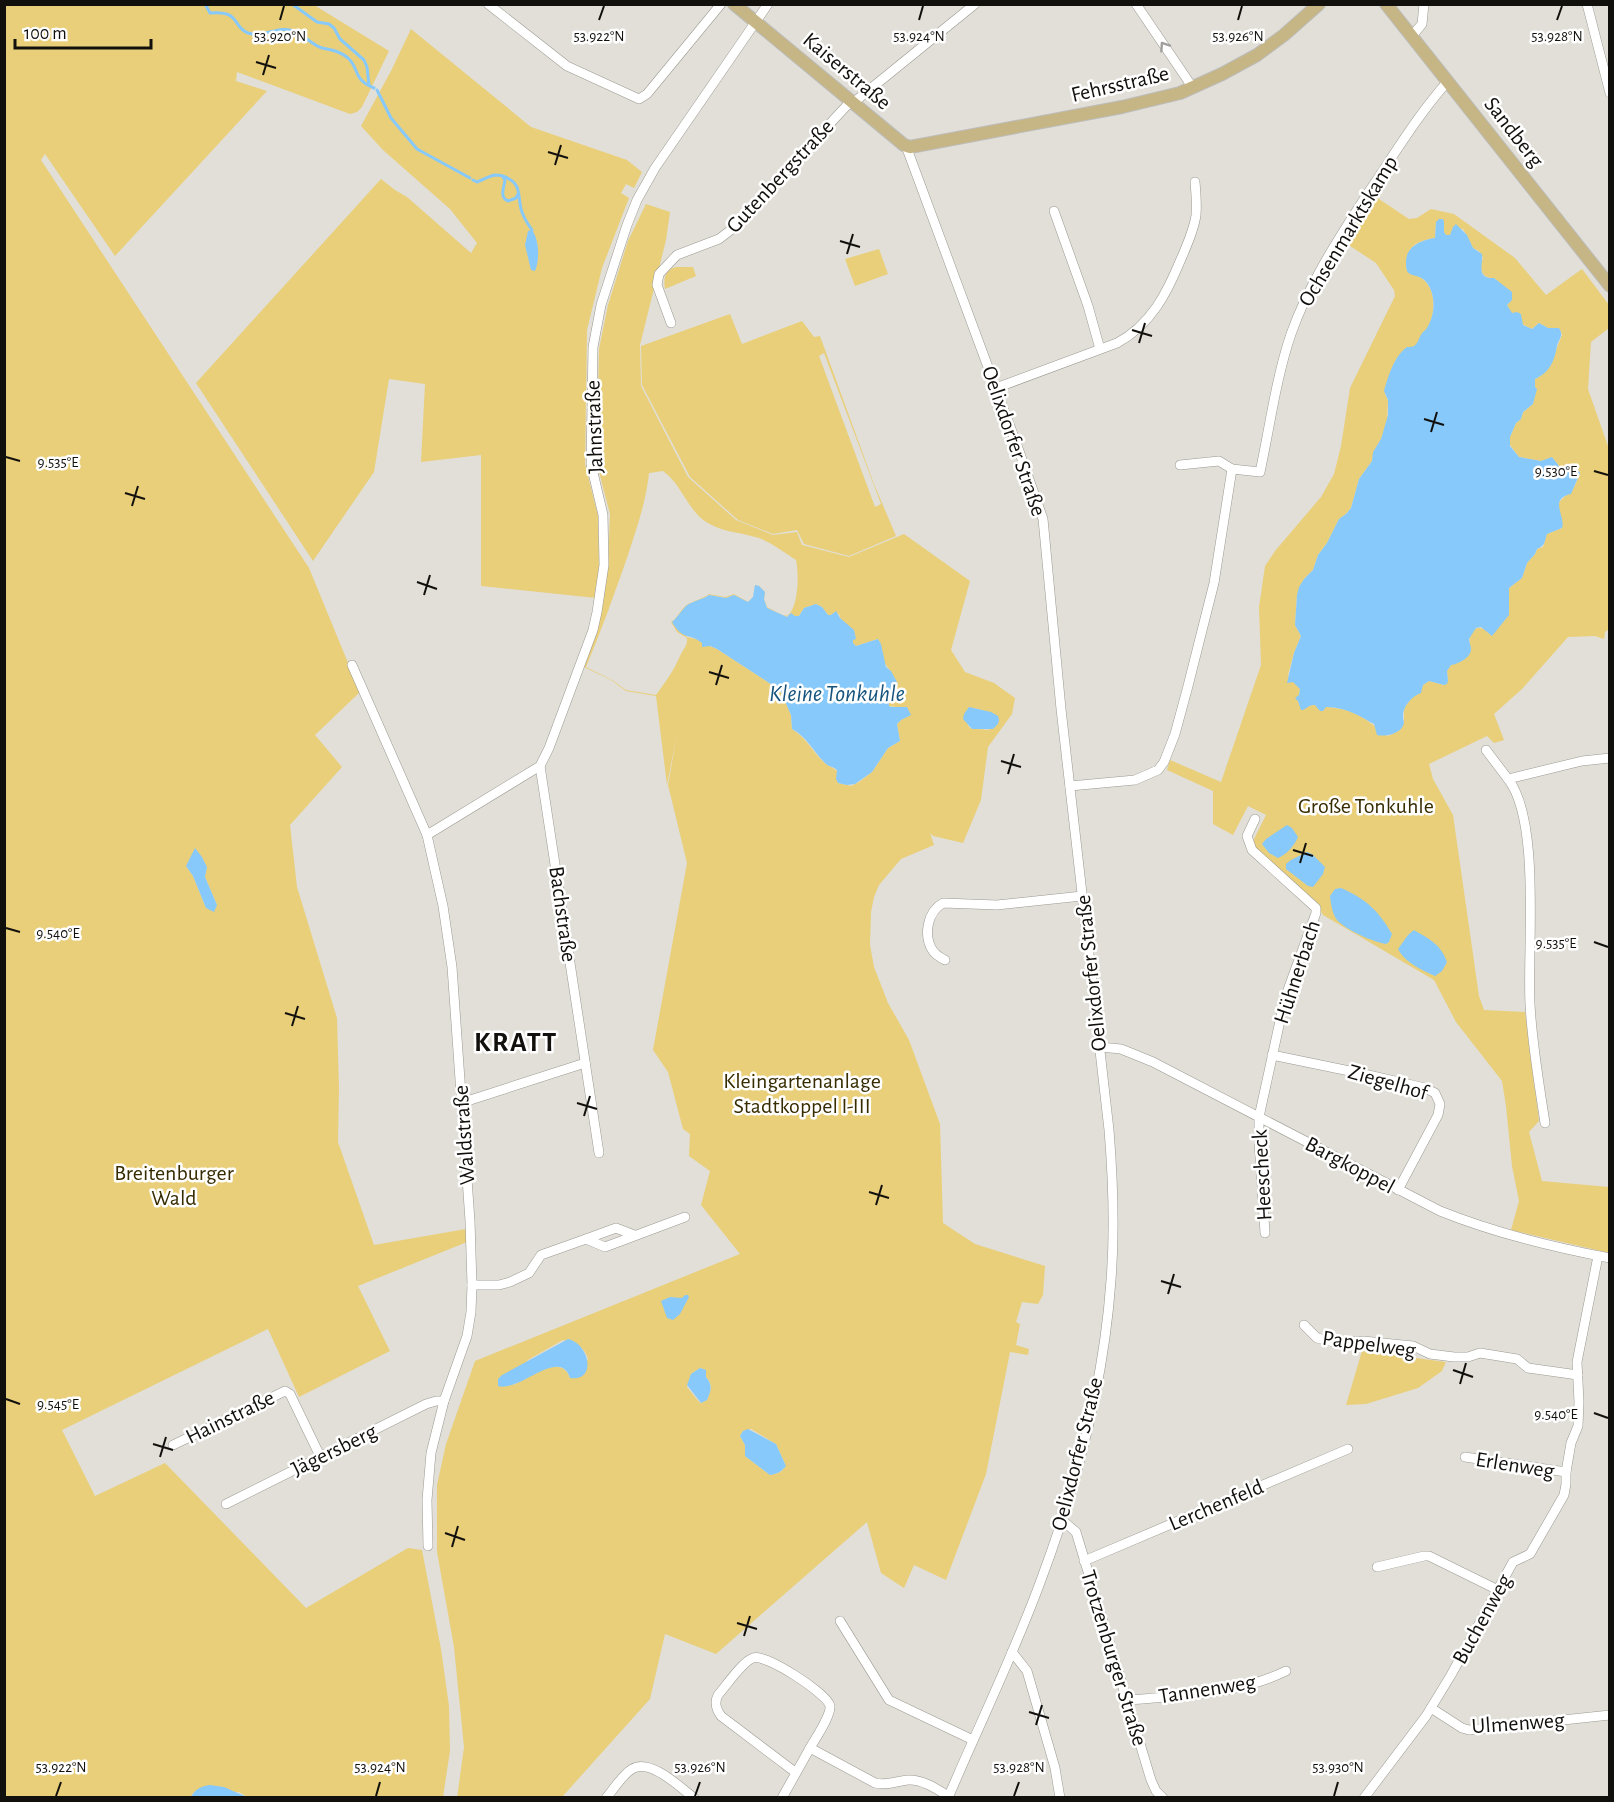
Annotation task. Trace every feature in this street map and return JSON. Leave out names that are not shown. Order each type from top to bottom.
[{"type":"main road","name":"Kaiserstraße","points":[[734,4],[906,146]]},
{"type":"main road","name":"Fehrsstraße","points":[[906,146],[914,147],[1122,107],[1193,88],[1257,55],[1319,4]]},
{"type":"main road","name":"Sandberg","points":[[1386,4],[1610,286]]},
{"type":"street","points":[[488,4],[567,66],[639,99],[647,94],[721,4]]},
{"type":"street","name":"Jahnstraße","points":[[540,766],[582,663],[597,612],[603,565],[603,515],[591,464],[591,384],[592,347],[601,305],[639,196],[655,168],[768,4]]},
{"type":"street","name":"Gutenbergstraße","points":[[671,323],[657,285],[659,274],[664,268],[682,252],[719,239],[732,229],[852,102],[975,4]]},
{"type":"street","points":[[1136,4],[1193,88]]},
{"type":"street","points":[[1412,36],[1422,24],[1424,4]]},
{"type":"street","points":[[1587,4],[1609,88]]},
{"type":"street","name":"Ochsenmarktskamp","points":[[1180,465],[1219,461],[1232,469],[1260,472],[1285,355],[1293,328],[1311,287],[1338,240],[1411,127],[1448,81]]},
{"type":"street","name":"Oelixdorfer Straße","points":[[906,146],[1043,519],[1112,1174],[1111,1279],[1102,1352],[1087,1432],[1062,1520],[1041,1580],[948,1797]]},
{"type":"street","points":[[996,388],[1117,343],[1130,335],[1151,315],[1162,300],[1176,272],[1194,226],[1197,204],[1195,182]]},
{"type":"street","points":[[1054,212],[1088,306],[1100,349]]},
{"type":"street","points":[[1070,786],[1135,780],[1158,770],[1164,762],[1175,734],[1214,582],[1232,469]]},
{"type":"street","name":"Waldstraße","points":[[352,665],[427,835],[450,956],[472,1285],[471,1312],[467,1336],[444,1401],[432,1445],[428,1473],[428,1546]]},
{"type":"street","points":[[1486,750],[1515,788],[1526,840],[1531,1018],[1545,1123]]},
{"type":"street","points":[[1508,779],[1582,761],[1610,758]]},
{"type":"street","points":[[427,835],[540,766]]},
{"type":"street","name":"Bachstraße","points":[[540,766],[599,1153]]},
{"type":"street","name":"Hühnerbach","points":[[1255,819],[1247,836],[1252,850],[1316,908],[1285,998],[1259,1117]]},
{"type":"street","points":[[945,960],[933,951],[928,927],[932,914],[943,903],[997,905],[1082,896]]},
{"type":"street","name":"Bargkoppel","points":[[1100,1047],[1120,1049],[1153,1062],[1440,1211],[1480,1227],[1539,1243],[1610,1258]]},
{"type":"street","name":"Ziegelhof","points":[[1272,1055],[1425,1088],[1435,1093],[1440,1104],[1438,1115],[1398,1190]]},
{"type":"street","points":[[461,1103],[585,1063]]},
{"type":"street","name":"Heescheck","points":[[1259,1117],[1265,1233]]},
{"type":"street","points":[[586,1239],[605,1247],[685,1216]]},
{"type":"street","points":[[472,1285],[499,1285],[510,1282],[529,1273],[541,1255],[616,1228],[634,1235]]},
{"type":"street","name":"Buchenweg","points":[[1364,1797],[1431,1708],[1513,1562],[1530,1554],[1560,1503],[1566,1489],[1566,1472],[1571,1443],[1578,1426],[1577,1362],[1598,1256]]},
{"type":"street","name":"Pappelweg","points":[[1304,1325],[1317,1338],[1330,1342],[1362,1341],[1413,1346],[1430,1353],[1454,1357],[1468,1357],[1480,1353],[1517,1359],[1528,1368],[1578,1376]]},
{"type":"street","name":"Hainstraße","points":[[173,1445],[285,1391],[290,1394],[320,1456]]},
{"type":"street","name":"Jägersberg","points":[[226,1504],[426,1404],[444,1401]]},
{"type":"street","name":"Lerchenfeld","points":[[1084,1561],[1348,1449]]},
{"type":"street","name":"Erlenweg","points":[[1465,1457],[1566,1472]]},
{"type":"street","name":"Trotzenburger Straße","points":[[1062,1520],[1076,1532],[1151,1780],[1160,1797]]},
{"type":"street","points":[[1377,1567],[1429,1556],[1498,1590]]},
{"type":"street","points":[[840,1621],[889,1700],[973,1740]]},
{"type":"street","points":[[1012,1652],[1027,1671],[1055,1768],[1060,1797]]},
{"type":"street","points":[[782,1797],[828,1715],[830,1706],[821,1694],[771,1661],[759,1657],[753,1658],[718,1695],[717,1711],[795,1772]]},
{"type":"street","name":"Tannenweg","points":[[1126,1700],[1218,1692],[1262,1681],[1286,1671]]},
{"type":"street","name":"Ulmenweg","points":[[1431,1708],[1461,1728],[1469,1730],[1610,1715]]},
{"type":"street","points":[[810,1748],[875,1783],[886,1785],[914,1780],[948,1797]]},
{"type":"street","points":[[606,1797],[631,1770],[644,1767],[657,1771],[694,1797]]},
{"type":"green space","name":"Breitenburger Wald","points":[[5,5],[314,5],[389,51],[362,107],[350,114],[237,72],[236,81],[267,91],[115,256],[45,154],[41,160],[309,568],[360,692],[315,735],[342,767],[290,825],[297,887],[337,1018],[338,1142],[374,1245],[466,1229],[467,1242],[358,1286],[390,1351],[299,1397],[268,1329],[62,1430],[95,1496],[165,1463],[306,1608],[408,1548],[422,1550],[441,1649],[449,1706],[450,1751],[443,1797],[247,1797],[239,1792],[193,1793],[191,1797],[5,1798]],"holes":[[[186,866],[205,877],[217,905],[206,908],[193,876]]]},
{"type":"green space","points":[[411,29],[531,127],[627,160],[642,172],[634,188],[626,184],[621,193],[629,198],[602,268],[587,330],[585,464],[598,516],[599,565],[596,598],[481,586],[481,455],[421,462],[425,384],[389,379],[374,472],[313,561],[196,383],[381,179],[407,197],[471,253],[477,243],[450,209],[383,150],[361,126]]},
{"type":"green space","name":"Große Tonkuhle","points":[[1376,197],[1409,219],[1417,218],[1431,209],[1454,214],[1515,258],[1546,295],[1582,269],[1609,305],[1609,328],[1591,342],[1588,389],[1609,449],[1609,629],[1605,632],[1604,639],[1595,636],[1568,637],[1523,688],[1494,714],[1504,740],[1494,743],[1487,736],[1429,764],[1433,779],[1453,815],[1479,996],[1484,1010],[1525,1012],[1539,1121],[1529,1132],[1542,1181],[1609,1187],[1609,1253],[1511,1230],[1519,1201],[1512,1166],[1502,1081],[1456,1022],[1434,980],[1323,915],[1315,903],[1254,848],[1253,841],[1266,815],[1248,806],[1233,835],[1213,824],[1213,791],[1167,770],[1170,760],[1221,782],[1261,665],[1259,607],[1265,566],[1321,497],[1334,474],[1350,388],[1395,296],[1394,290],[1376,263],[1344,242]],"holes":[[[1436,222],[1444,222],[1446,235],[1450,235],[1453,230],[1463,229],[1473,248],[1479,251],[1483,258],[1482,272],[1500,283],[1509,302],[1507,305],[1517,320],[1532,329],[1539,323],[1548,328],[1559,328],[1562,335],[1555,354],[1549,366],[1535,379],[1533,404],[1523,412],[1521,419],[1516,423],[1510,437],[1510,445],[1519,457],[1541,461],[1552,458],[1559,466],[1577,469],[1580,472],[1573,489],[1558,506],[1562,528],[1547,534],[1543,547],[1537,549],[1527,563],[1522,578],[1509,588],[1508,615],[1486,630],[1477,628],[1471,633],[1471,650],[1451,665],[1447,671],[1448,681],[1444,685],[1429,681],[1423,685],[1405,706],[1404,721],[1400,730],[1388,736],[1353,712],[1325,707],[1323,711],[1315,705],[1300,706],[1298,701],[1300,689],[1288,675],[1301,636],[1295,625],[1297,595],[1304,579],[1313,570],[1318,555],[1339,519],[1351,508],[1359,479],[1372,461],[1387,423],[1388,400],[1385,388],[1389,379],[1412,348],[1416,346],[1431,321],[1433,309],[1431,291],[1425,281],[1406,269],[1408,255],[1417,243],[1435,238]]]},
{"type":"green space","name":"Kleingartenanlage Stadtkoppel I-III","points":[[646,204],[670,212],[666,240],[640,345],[641,386],[688,477],[736,520],[773,535],[797,532],[802,545],[849,557],[904,534],[970,581],[951,650],[965,672],[994,683],[1015,698],[1012,714],[988,747],[981,800],[963,843],[933,836],[930,833],[934,845],[901,859],[879,885],[874,897],[870,945],[874,967],[888,1003],[909,1040],[940,1124],[943,1223],[975,1244],[1045,1266],[1043,1295],[1038,1304],[1022,1302],[1016,1322],[1020,1324],[1016,1345],[1029,1349],[1028,1355],[1010,1352],[986,1474],[946,1580],[914,1565],[904,1588],[881,1573],[867,1522],[716,1654],[665,1634],[650,1699],[562,1797],[457,1798],[464,1747],[454,1647],[437,1552],[437,1485],[446,1444],[475,1361],[740,1254],[701,1205],[710,1171],[689,1156],[690,1134],[683,1129],[668,1072],[653,1050],[687,863],[668,785],[677,734],[667,785],[656,696],[626,691],[611,680],[584,667],[601,611],[608,565],[610,514],[597,464],[599,349],[608,305],[628,241]],"holes":[[[663,471],[669,476],[696,513],[708,523],[722,529],[759,538],[796,560],[798,574],[796,599],[787,616],[799,616],[804,608],[816,604],[822,607],[828,615],[839,614],[851,629],[853,643],[856,646],[878,639],[884,661],[891,671],[892,692],[888,699],[889,706],[897,707],[910,715],[897,724],[900,741],[888,748],[872,772],[859,782],[851,786],[838,783],[837,771],[826,764],[792,729],[791,715],[780,690],[717,649],[700,640],[687,637],[673,622],[692,602],[684,607],[671,622],[677,632],[687,638],[687,643],[672,672],[656,695],[626,690],[586,667],[634,537],[649,473]],[[975,708],[995,714],[996,726],[988,730],[970,728],[968,725]],[[563,1340],[579,1346],[588,1359],[570,1378],[560,1367],[552,1367],[513,1385],[528,1360]],[[700,1368],[706,1370],[706,1377],[711,1385],[707,1400],[700,1403],[687,1387],[691,1374]],[[751,1429],[776,1444],[785,1464],[784,1469],[770,1475],[745,1456],[745,1445],[740,1436],[743,1431]]]},
{"type":"green space","points":[[879,249],[888,274],[855,286],[845,259]]},
{"type":"green space","points":[[676,267],[693,267],[696,276],[665,289],[666,275],[669,270]]},
{"type":"green space","points":[[730,314],[742,344],[802,321],[814,337],[820,336],[874,484],[896,536],[849,556],[804,544],[797,530],[773,534],[738,520],[690,477],[642,385],[641,346]],"holes":[[[824,353],[881,504],[875,507],[819,356]]]},
{"type":"green space","points":[[755,585],[759,586],[765,592],[764,599],[767,607],[782,615],[767,608],[763,599],[764,592],[755,586],[753,597]]},
{"type":"green space","points":[[709,594],[725,597],[734,594],[748,602],[753,597],[748,603],[734,595],[726,598],[709,595],[697,602],[692,602]]},
{"type":"green space","points":[[1362,1351],[1446,1362],[1442,1371],[1418,1388],[1366,1404],[1346,1405]]},
{"type":"water","name":"Große Tonkuhle","points":[[1443,219],[1446,235],[1450,235],[1456,224],[1467,235],[1473,248],[1482,254],[1481,266],[1485,276],[1494,278],[1512,292],[1512,300],[1507,305],[1512,313],[1521,314],[1523,325],[1532,329],[1539,323],[1548,328],[1559,328],[1561,335],[1553,362],[1548,370],[1535,379],[1537,389],[1533,404],[1523,412],[1521,419],[1516,423],[1510,437],[1510,446],[1519,457],[1541,461],[1552,457],[1559,466],[1573,467],[1580,473],[1571,494],[1560,500],[1562,528],[1547,534],[1543,545],[1537,549],[1527,563],[1522,578],[1509,588],[1509,615],[1492,636],[1481,627],[1476,628],[1469,639],[1471,648],[1469,655],[1464,660],[1451,665],[1447,671],[1447,684],[1429,681],[1423,685],[1421,693],[1406,705],[1401,729],[1392,734],[1380,736],[1377,735],[1374,724],[1346,710],[1326,707],[1320,711],[1313,705],[1301,710],[1295,698],[1299,695],[1300,689],[1293,682],[1287,683],[1294,653],[1301,636],[1295,625],[1297,595],[1299,587],[1313,570],[1318,555],[1339,519],[1351,508],[1359,479],[1372,461],[1373,452],[1381,439],[1388,415],[1388,400],[1384,391],[1392,367],[1402,351],[1417,343],[1431,321],[1433,301],[1430,289],[1423,279],[1408,273],[1406,262],[1412,248],[1420,242],[1435,238],[1436,222]]},
{"type":"water","points":[[532,230],[538,250],[535,271],[531,270],[525,245],[528,231]]},
{"type":"water","name":"Kleine Tonkuhle","points":[[755,585],[765,592],[764,599],[767,608],[787,617],[791,613],[799,616],[804,608],[816,604],[822,607],[828,615],[836,611],[840,618],[854,630],[856,639],[853,643],[856,646],[878,639],[881,644],[886,667],[898,684],[888,699],[889,706],[907,707],[911,715],[897,724],[900,741],[888,748],[872,772],[855,784],[838,783],[837,770],[826,764],[806,740],[792,729],[791,715],[780,690],[717,649],[710,646],[702,647],[702,643],[683,635],[672,622],[686,606],[709,595],[726,598],[734,595],[748,602],[753,597]]},
{"type":"water","points":[[969,707],[998,716],[998,724],[993,729],[972,729],[963,719]]},
{"type":"water","points":[[1287,825],[1298,837],[1290,849],[1278,858],[1269,853],[1262,844]]},
{"type":"water","points":[[195,848],[207,867],[205,877],[217,905],[214,912],[206,908],[193,876],[186,866]]},
{"type":"water","points":[[1307,852],[1325,867],[1323,874],[1313,887],[1308,886],[1286,869],[1286,864]]},
{"type":"water","points":[[1341,888],[1358,896],[1382,918],[1392,934],[1389,942],[1386,944],[1367,938],[1337,920],[1330,896],[1335,889]]},
{"type":"water","points":[[1414,930],[1434,943],[1447,962],[1442,971],[1435,976],[1409,962],[1398,949]]},
{"type":"water","points":[[685,1295],[689,1297],[680,1314],[673,1320],[667,1318],[661,1301],[670,1297],[682,1298]]},
{"type":"water","points":[[568,1339],[576,1342],[581,1348],[587,1362],[587,1369],[579,1378],[570,1378],[565,1369],[557,1367],[548,1368],[517,1383],[498,1386],[498,1379],[502,1375]]},
{"type":"water","points":[[700,1368],[706,1370],[706,1377],[711,1388],[707,1400],[701,1403],[687,1385],[691,1374]]},
{"type":"water","points":[[748,1429],[776,1444],[786,1466],[782,1470],[770,1475],[745,1456],[745,1445],[740,1436]]},
{"type":"water","points":[[210,1785],[224,1787],[247,1797],[191,1797],[199,1788]]},
{"type":"waterway","points":[[205,4],[210,13],[231,16],[248,33],[260,34],[283,29],[294,31],[318,47],[342,54],[352,62],[362,81],[374,88]]},
{"type":"waterway","points":[[292,4],[317,22],[329,24],[334,28],[340,39],[364,60],[369,85]]},
{"type":"waterway","points":[[377,90],[391,118],[417,149],[470,178]]},
{"type":"waterway","points":[[473,180],[477,182],[497,175],[504,176],[513,182],[517,188],[523,215],[532,230]]},
{"type":"waterway","points":[[503,177],[505,199],[508,201],[516,198],[518,194]]},
{"type":"district","name":"KRATT","points":[[516,1043]]}]
